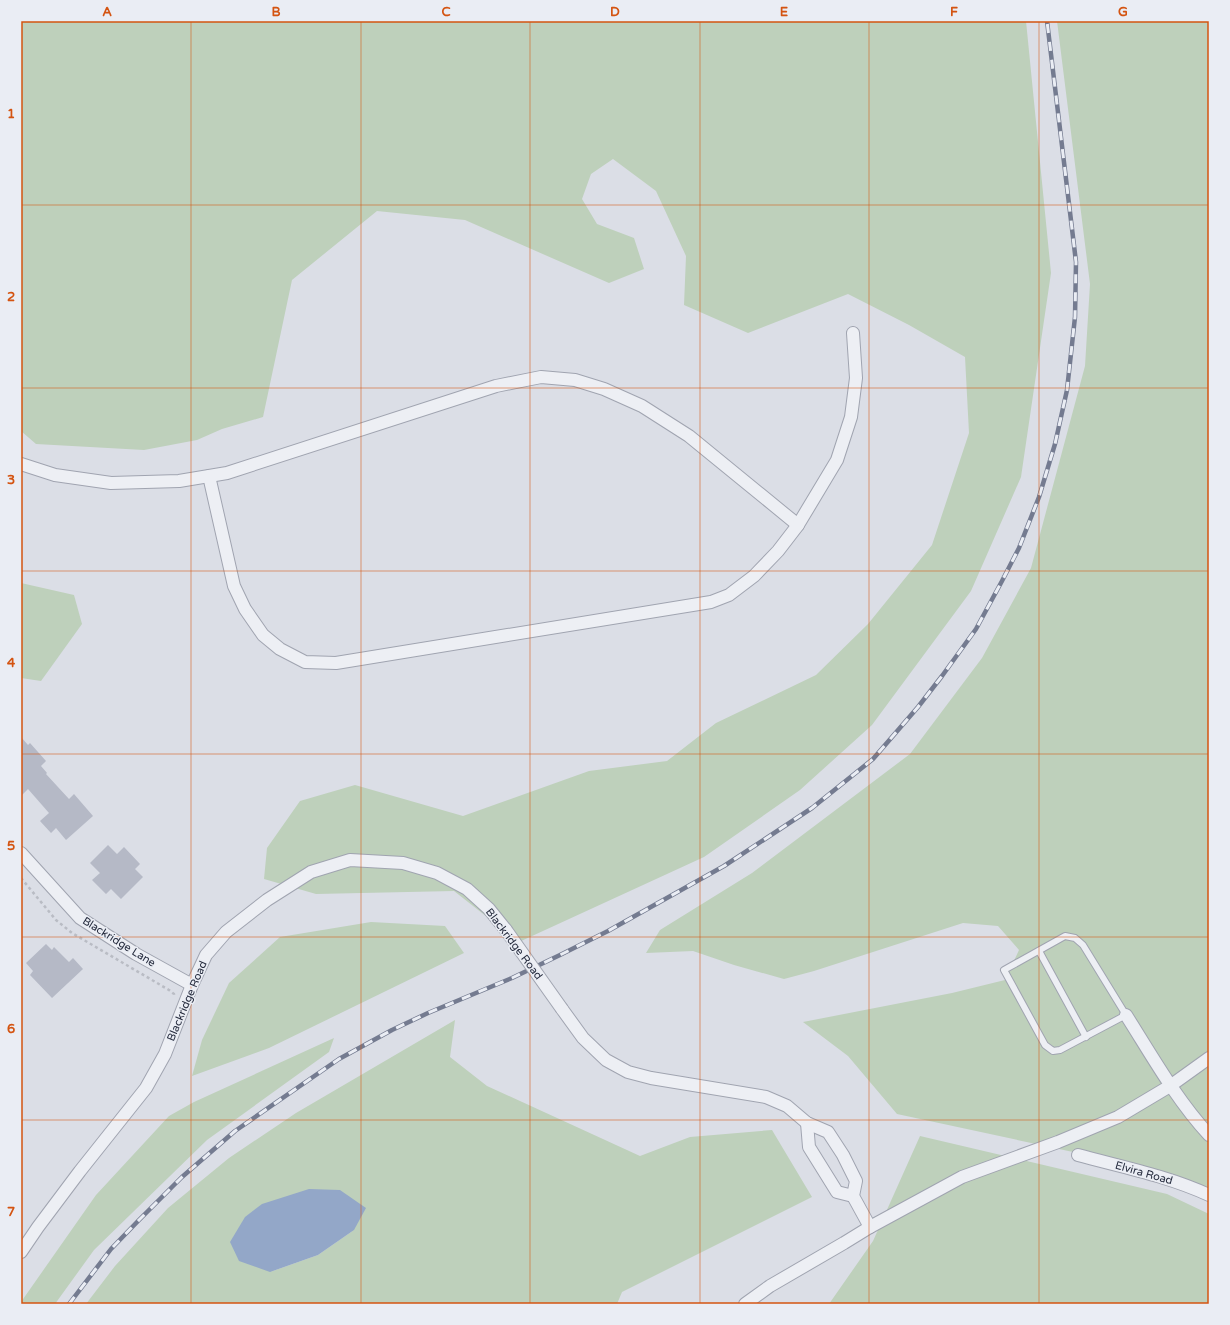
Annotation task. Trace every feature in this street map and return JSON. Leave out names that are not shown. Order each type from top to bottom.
[{"type":"street","points":[[209,476],[234,586],[245,609],[263,635],[280,649],[305,662],[336,663],[712,602],[729,595],[754,576],[778,551],[798,525],[837,460],[851,417],[856,378],[853,333]]},
{"type":"street","points":[[21,464],[55,475],[111,483],[179,481],[227,474],[496,386],[540,377],[575,380],[604,389],[642,406],[689,436],[798,525]]},
{"type":"street","name":"Blackridge Lane","points":[[21,853],[80,918],[136,954],[192,985]]},
{"type":"street","name":"Blackridge Road","points":[[21,1252],[80,1171],[146,1088],[165,1054],[192,985],[206,955],[226,932],[267,900],[311,872],[350,860],[403,863],[438,874],[467,889],[489,909],[506,930],[583,1038],[606,1060],[628,1072],[651,1078],[766,1097],[787,1106],[807,1122],[828,1132],[843,1155],[856,1181],[853,1196]]},
{"type":"street","points":[[1126,1015],[1170,1086],[1193,1118],[1209,1135]]},
{"type":"street","points":[[745,1304],[770,1286],[844,1244],[870,1227],[962,1177],[1058,1142],[1118,1118],[1170,1086],[1209,1058]]},
{"type":"street","points":[[807,1122],[809,1147],[825,1174],[837,1192],[853,1196],[870,1227]]},
{"type":"street","name":"Elvira Road","points":[[1078,1156],[1158,1176],[1191,1187],[1209,1195]]},
{"type":"lane","points":[[1065,936],[1075,938],[1083,945],[1126,1015],[1060,1050],[1053,1050],[1045,1045],[1004,970],[1065,936]]},
{"type":"lane","points":[[1039,951],[1086,1037]]},
{"type":"path","points":[[21,878],[56,920],[72,934],[169,990],[174,994],[174,999]]},
{"type":"green space","points":[[21,21],[1026,21],[1051,273],[1021,477],[971,591],[872,725],[800,790],[704,857],[519,942],[454,891],[316,894],[264,879],[267,848],[300,801],[355,785],[463,816],[589,771],[667,761],[716,723],[816,675],[868,624],[932,545],[969,433],[965,357],[909,325],[848,294],[748,333],[684,305],[686,256],[656,191],[613,159],[591,174],[582,199],[597,224],[634,238],[644,269],[609,283],[465,220],[377,211],[292,280],[263,417],[222,429],[197,440],[144,450],[36,444],[21,431]]},
{"type":"green space","points":[[1057,21],[1209,21],[1209,1189],[1152,1169],[897,1114],[848,1056],[803,1022],[952,993],[1005,980],[1019,950],[998,926],[963,923],[814,971],[784,979],[734,965],[693,951],[646,953],[660,930],[752,873],[910,754],[982,658],[1031,568],[1085,366],[1090,284]]},
{"type":"green space","points":[[21,583],[74,595],[82,624],[41,681],[21,678]]},
{"type":"green space","points":[[371,922],[445,926],[464,953],[269,1048],[192,1076],[202,1040],[229,983],[280,937]]},
{"type":"green space","points":[[455,1020],[450,1057],[487,1086],[640,1156],[690,1137],[772,1130],[812,1197],[622,1292],[617,1304],[86,1304],[115,1266],[168,1208],[229,1158],[296,1113]],"holes":[[[354,1230],[318,1255],[270,1272]]]},
{"type":"green space","points":[[334,1038],[329,1052],[207,1140],[94,1250],[55,1304],[21,1304],[96,1195],[169,1116],[194,1102]]},
{"type":"green space","points":[[920,1136],[1167,1194],[1209,1214],[1209,1304],[829,1304],[873,1241]]},
{"type":"water","points":[[309,1189],[340,1190],[366,1208],[354,1230],[318,1255],[270,1272],[239,1261],[230,1242],[245,1217],[262,1204]]},
{"type":"building","points":[[21,737],[28,745],[30,743],[46,761],[41,766],[47,773],[46,774],[69,799],[74,794],[93,816],[66,840],[56,828],[51,833],[40,821],[49,813],[28,789],[21,796]]},
{"type":"building","points":[[108,845],[117,854],[124,847],[140,864],[135,869],[143,877],[121,899],[111,889],[106,894],[92,880],[100,873],[90,863]]},
{"type":"building","points":[[46,944],[52,950],[54,947],[69,962],[73,958],[83,969],[52,998],[30,975],[33,971],[26,963]]},
{"type":"railway","points":[[69,1304],[111,1249],[182,1177],[235,1131],[339,1059],[392,1030],[428,1013],[512,978],[560,955],[608,931],[724,866],[812,808],[873,759],[918,707],[942,676],[976,629],[1019,548],[1039,497],[1055,444],[1067,390],[1075,317],[1076,262],[1047,21]]}]
